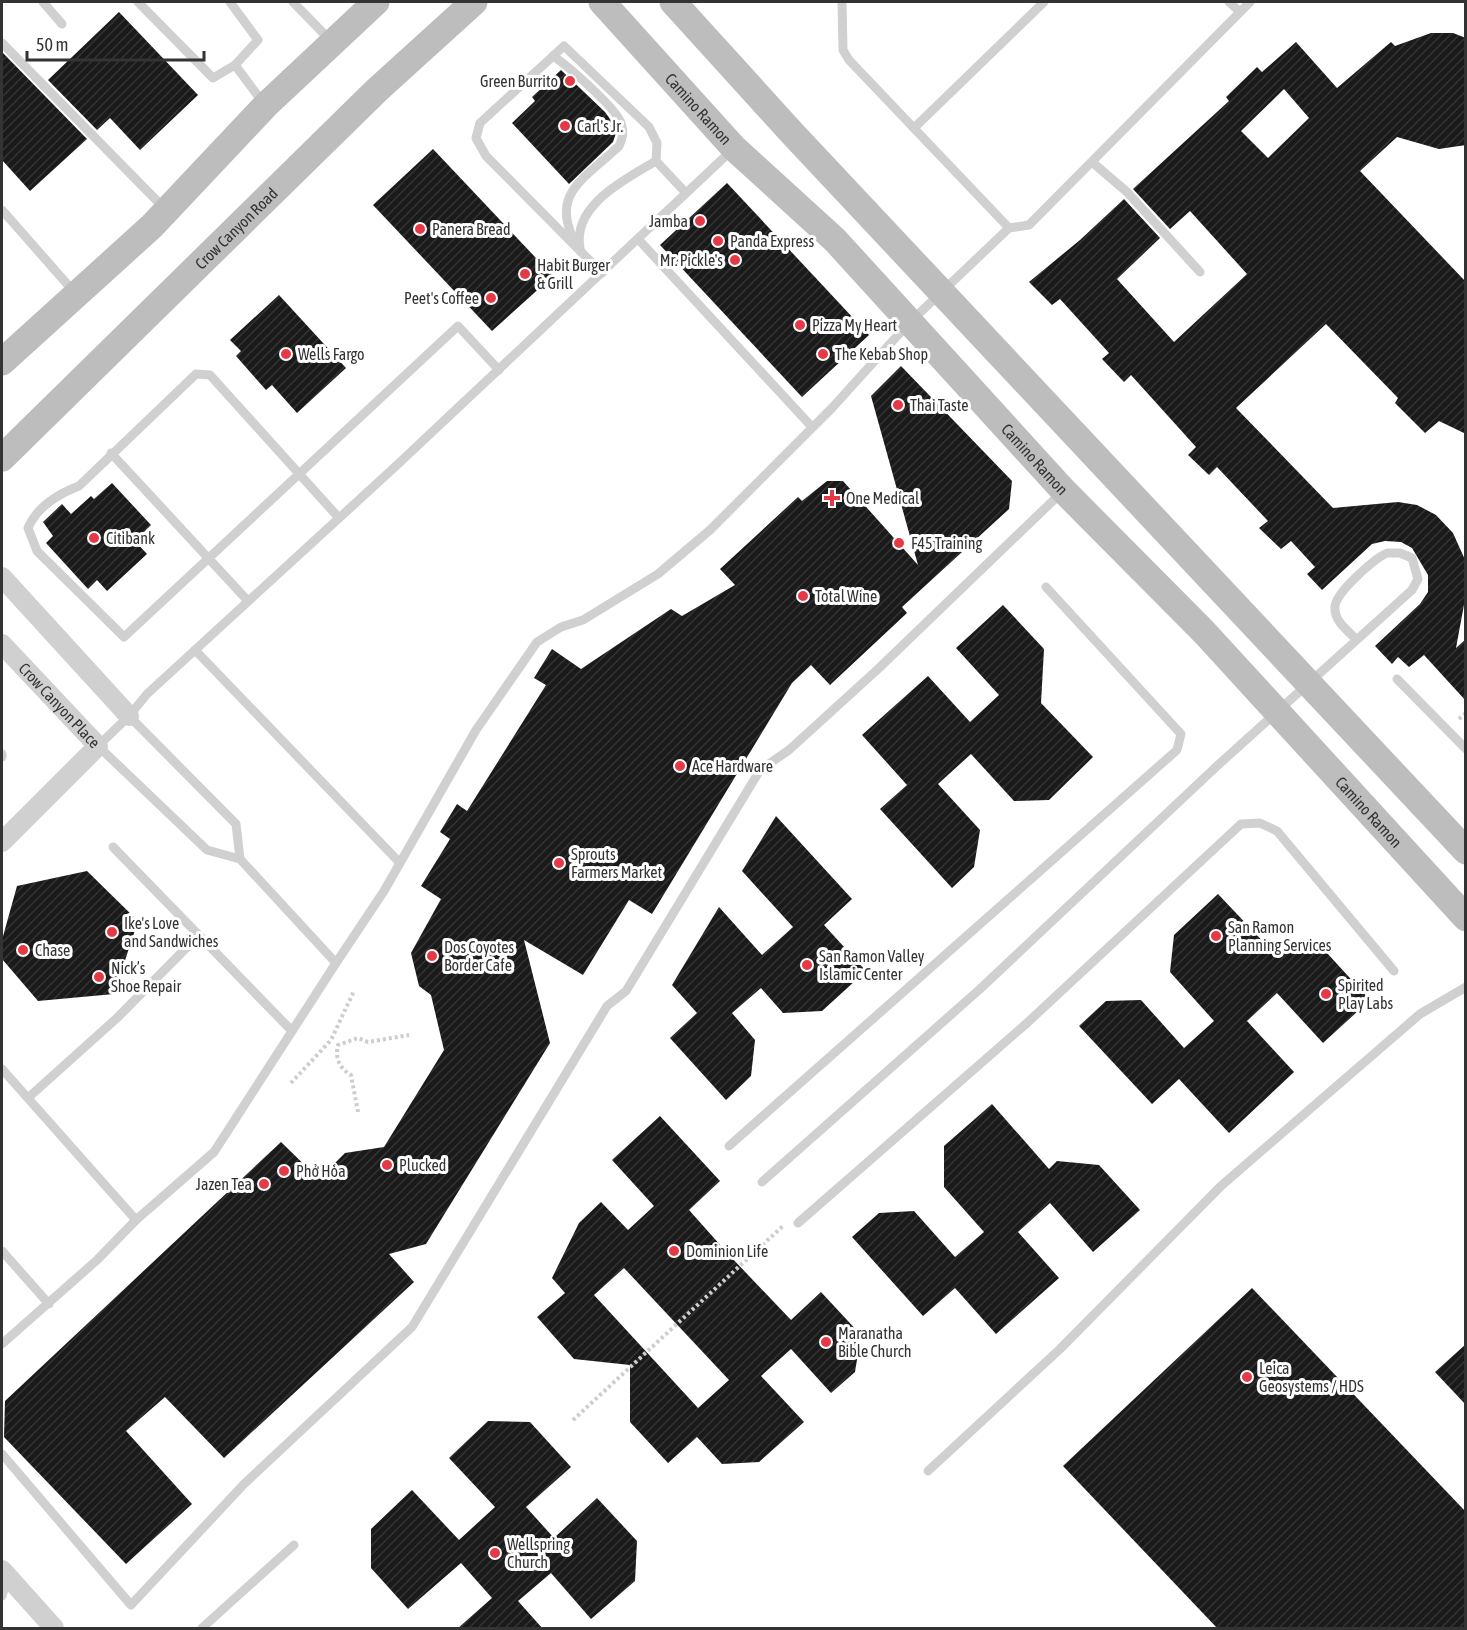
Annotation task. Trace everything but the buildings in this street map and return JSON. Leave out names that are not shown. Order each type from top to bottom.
[{"type":"street","points":[[2,362],[166,211],[266,105],[376,2]]},
{"type":"street","name":"Crow Canyon Road","points":[[2,458],[377,90],[474,2]]},
{"type":"street","name":"Camino Ramon","points":[[602,2],[734,148],[835,240],[908,324],[1063,490],[1204,632],[1466,918]]},
{"type":"street","points":[[673,2],[792,133],[944,291],[1466,851]]},
{"type":"street","points":[[2,578],[129,717]]},
{"type":"street","name":"Crow Canyon Place","points":[[2,644],[98,746],[2,842]]},
{"type":"street","points":[[5,1573],[54,1629]]},
{"type":"lane","points":[[43,2],[62,24]]},
{"type":"lane","points":[[138,2],[213,78],[235,65],[258,40],[230,2]]},
{"type":"lane","points":[[293,2],[332,43]]},
{"type":"lane","points":[[842,2],[843,50],[849,60],[1009,228]]},
{"type":"lane","points":[[914,128],[1044,2]]},
{"type":"lane","points":[[1229,2],[1239,11]]},
{"type":"lane","points":[[2,1344],[97,1260],[136,1220],[214,1152],[400,863],[476,730],[537,642],[561,627],[583,620],[658,574],[710,530],[812,427],[908,324],[1009,228],[1029,225],[1250,2]]},
{"type":"lane","points":[[2,43],[166,211]]},
{"type":"lane","points":[[602,273],[486,156],[476,138],[480,123],[564,46],[649,127],[657,143],[656,161],[686,193]]},
{"type":"lane","points":[[553,56],[568,65],[619,119],[623,136],[619,146],[570,194],[565,205],[568,228],[581,252]]},
{"type":"lane","points":[[235,65],[266,105]]},
{"type":"lane","points":[[336,963],[240,859],[207,850],[98,746],[129,717],[147,694],[499,370],[734,148]]},
{"type":"lane","points":[[581,252],[579,239],[587,211],[626,178],[656,161]]},
{"type":"lane","points":[[1092,162],[1127,192],[1200,272]]},
{"type":"lane","points":[[2,210],[76,294]]},
{"type":"lane","points":[[638,239],[812,427]]},
{"type":"lane","points":[[339,518],[299,474],[210,375],[196,374],[79,486],[61,493],[33,516],[28,528],[30,538],[38,551],[124,637],[208,558],[299,474],[458,326],[499,370]]},
{"type":"lane","points":[[111,453],[248,601]]},
{"type":"lane","points":[[2,1454],[130,1605],[244,1484],[412,1327],[607,1006],[626,991],[760,770],[789,750],[870,677],[1063,490]]},
{"type":"lane","points":[[762,1182],[980,989],[1276,712],[1412,590],[1418,579],[1412,558],[1400,553],[1387,553],[1338,595],[1334,606],[1339,622],[1356,639]]},
{"type":"lane","points":[[729,1146],[1177,750],[1180,734],[1046,587]]},
{"type":"lane","points":[[195,650],[400,863]]},
{"type":"lane","points":[[1397,679],[1466,749]]},
{"type":"lane","points":[[129,717],[236,824],[240,859]]},
{"type":"lane","points":[[796,1220],[1028,1023],[1241,824],[1260,823],[1277,831],[1394,971]]},
{"type":"lane","points":[[113,847],[292,1031]]},
{"type":"lane","points":[[29,1097],[117,1018],[199,935]]},
{"type":"lane","points":[[928,1471],[1060,1349],[1221,1185],[1420,1014],[1466,987]]},
{"type":"lane","points":[[2,1069],[136,1220]]},
{"type":"lane","points":[[2,1251],[49,1304]]},
{"type":"lane","points":[[202,1629],[294,1545]]},
{"type":"lane","points":[[2,1596],[5,1573]]},
{"type":"path","points":[[291,1083],[330,1040],[354,991]]},
{"type":"path","points":[[338,1045],[358,1038],[368,1042],[409,1035]]},
{"type":"path","points":[[330,1040],[338,1045]]},
{"type":"path","points":[[338,1045],[336,1054],[344,1072],[351,1075],[358,1112]]},
{"type":"path","points":[[573,1420],[796,1220]]},
{"type":"place","name":"Green Burrito","points":[[570,81]]},
{"type":"place","name":"Carl's Jr.","points":[[565,126]]},
{"type":"place","name":"Jamba","points":[[700,221]]},
{"type":"place","name":"Panera Bread","points":[[420,229]]},
{"type":"place","name":"Panda Express","points":[[718,241]]},
{"type":"place","name":"Mr. Pickle's","points":[[735,260]]},
{"type":"place","name":"Habit Burger & Grill","points":[[525,274]]},
{"type":"place","name":"Peet's Coffee","points":[[491,298]]},
{"type":"place","name":"Pizza My Heart","points":[[800,325]]},
{"type":"place","name":"Wells Fargo","points":[[286,354]]},
{"type":"place","name":"The Kebab Shop","points":[[823,354]]},
{"type":"place","name":"Thai Taste","points":[[898,405]]},
{"type":"place","name":"One Medical","points":[[832,498]]},
{"type":"place","name":"Citibank","points":[[94,538]]},
{"type":"place","name":"F45 Training","points":[[899,543]]},
{"type":"place","name":"Total Wine","points":[[803,596]]},
{"type":"place","name":"Ace Hardware","points":[[680,766]]},
{"type":"place","name":"Sprouts Farmers Market","points":[[559,863]]},
{"type":"place","name":"Ike's Love and Sandwiches","points":[[112,932]]},
{"type":"place","name":"San Ramon Planning Services","points":[[1216,936]]},
{"type":"place","name":"Chase","points":[[23,950]]},
{"type":"place","name":"Dos Coyotes Border Cafe","points":[[432,956]]},
{"type":"place","name":"San Ramon Valley Islamic Center","points":[[807,965]]},
{"type":"place","name":"Nick’s Shoe Repair","points":[[99,977]]},
{"type":"place","name":"Spirited Play Labs","points":[[1326,994]]},
{"type":"place","name":"Plucked","points":[[387,1165]]},
{"type":"place","name":"Phở Hòa","points":[[284,1171]]},
{"type":"place","name":"Jazen Tea","points":[[264,1184]]},
{"type":"place","name":"Dominion Life","points":[[674,1251]]},
{"type":"place","name":"Maranatha Bible Church","points":[[826,1342]]},
{"type":"place","name":"Leica Geosystems / HDS","points":[[1247,1377]]},
{"type":"place","name":"Wellspring Church","points":[[495,1553]]}]
